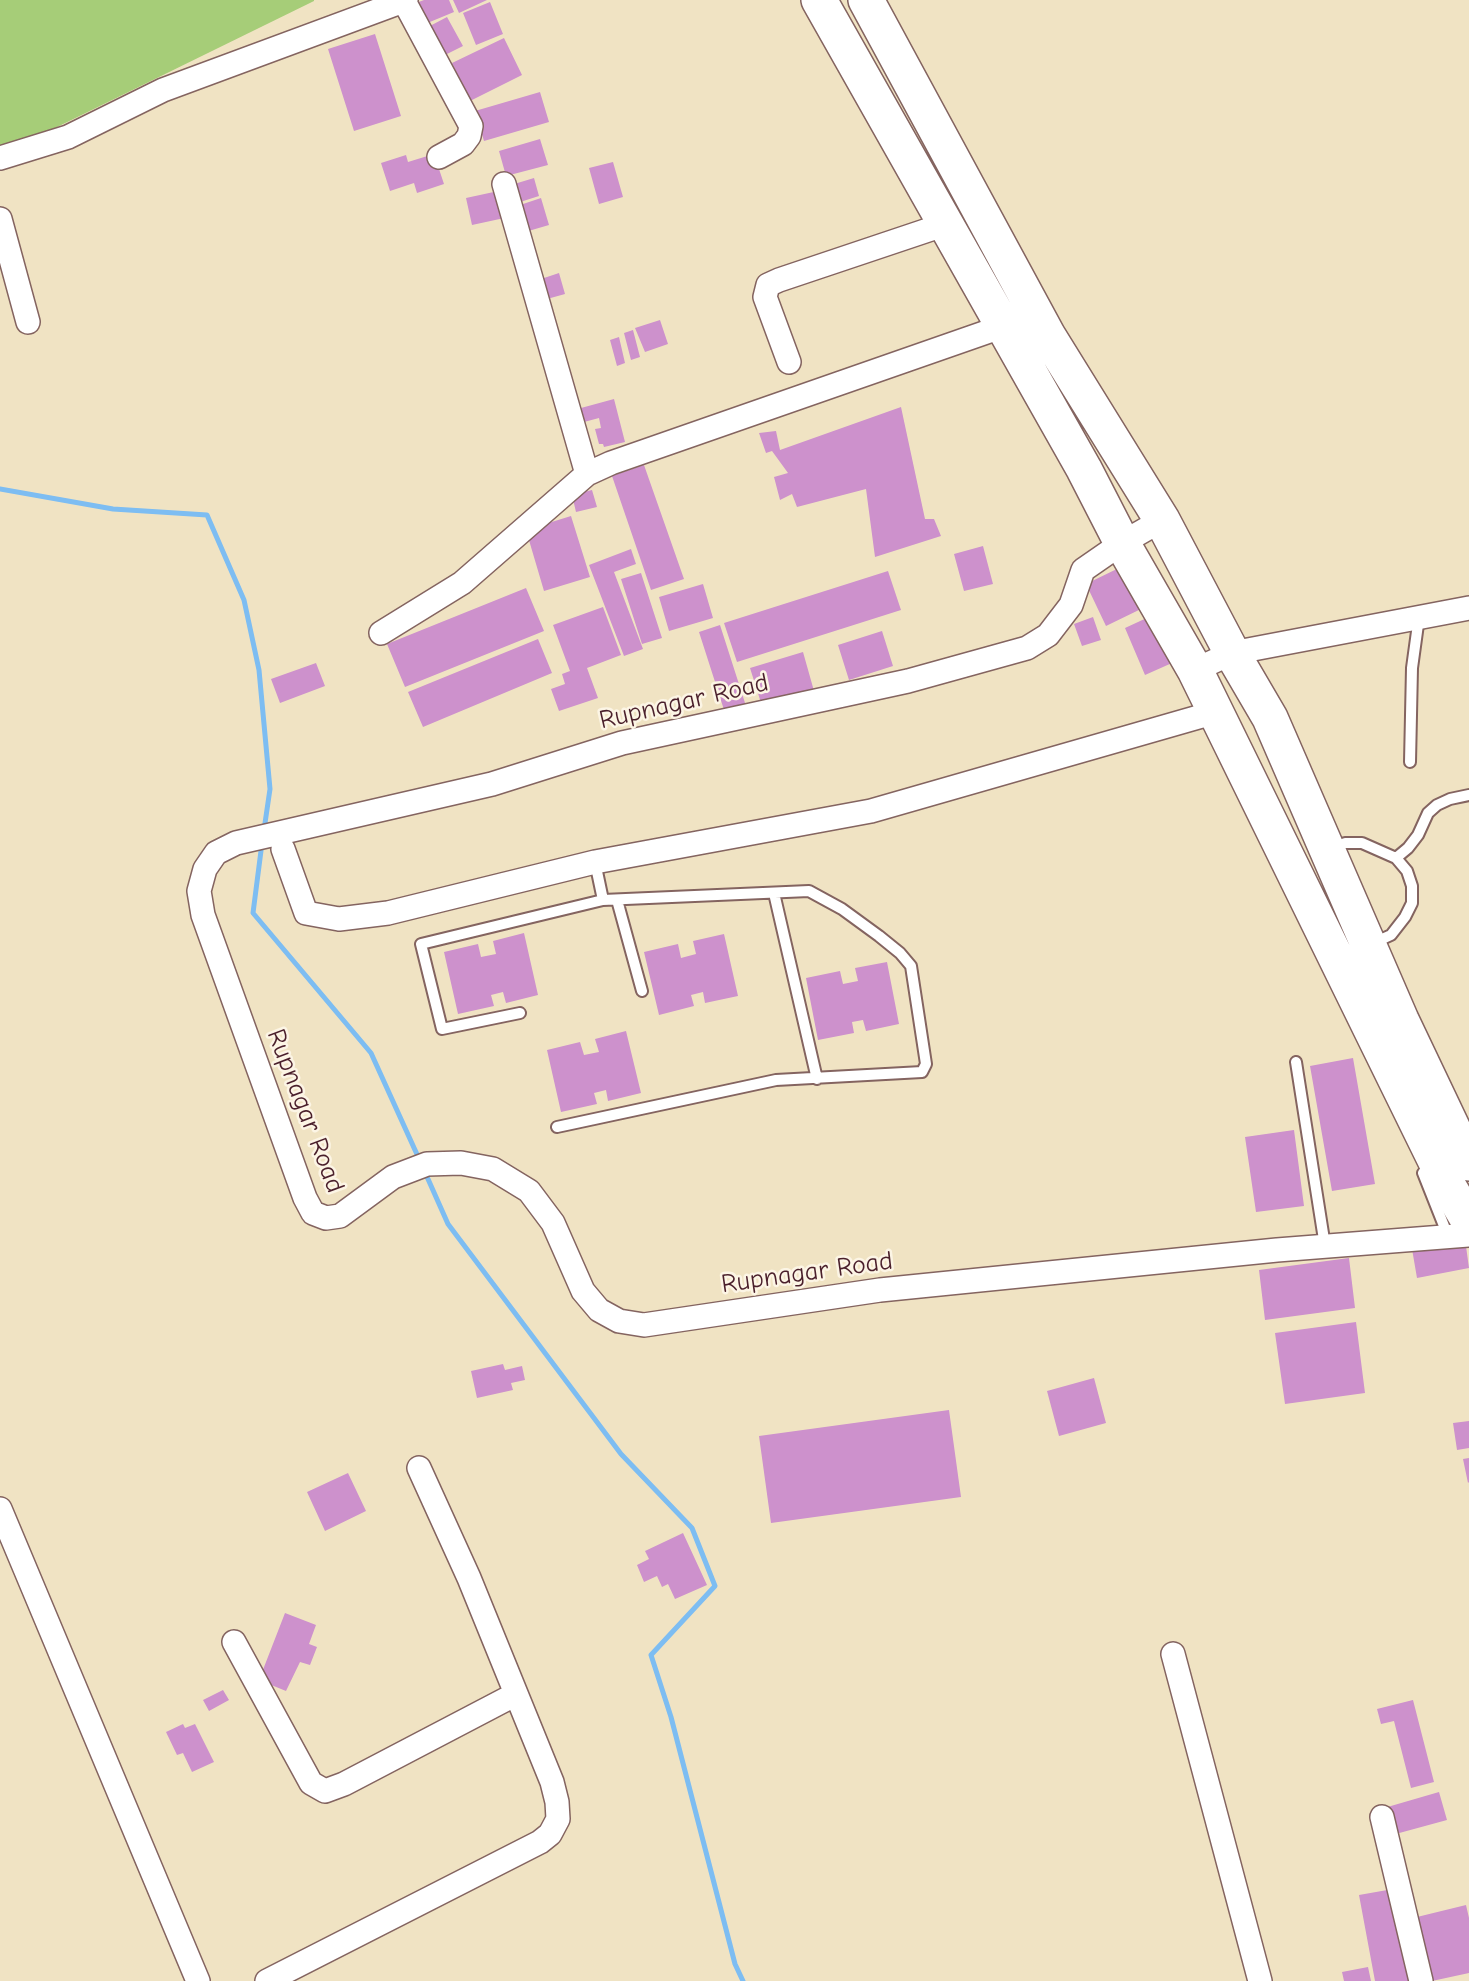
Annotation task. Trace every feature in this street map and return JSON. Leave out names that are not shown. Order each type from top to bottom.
[{"type":"main road","points":[[819,0],[1195,670],[1419,1146],[1447,1184],[1462,1231]]},
{"type":"main road","points":[[866,0],[1034,310],[1161,520],[1231,653],[1270,718],[1401,1020],[1469,1163]]},
{"type":"street","points":[[0,158],[68,137],[163,90],[405,0],[471,126],[470,136],[463,144],[439,157]]},
{"type":"street","points":[[504,184],[587,474]]},
{"type":"street","points":[[0,219],[28,322]]},
{"type":"street","points":[[789,362],[765,297],[768,285],[779,279],[946,224]]},
{"type":"street","points":[[381,634],[462,583],[587,474],[611,463],[1004,326],[1034,310]]},
{"type":"street","name":"Rupnagar Road","points":[[1161,520],[1083,570],[1071,605],[1048,635],[1027,648],[908,681],[622,743],[492,784],[279,841],[251,839],[216,853],[205,869],[199,891],[203,915],[305,1198],[313,1213],[326,1218],[341,1216],[393,1177],[419,1167],[461,1163],[493,1169],[529,1191],[553,1223],[583,1291],[598,1310],[619,1321],[644,1325],[880,1290],[1462,1231]]},
{"type":"street","points":[[1195,670],[1231,653],[1469,608]]},
{"type":"street","points":[[279,841],[306,914],[339,919],[388,913],[595,862],[871,811],[1216,712]]},
{"type":"street","points":[[267,1981],[540,1842],[550,1833],[558,1819],[552,1782],[469,1578],[419,1468]]},
{"type":"street","points":[[0,1509],[198,1981]]},
{"type":"street","points":[[234,1642],[311,1783],[325,1791],[344,1784],[516,1694]]},
{"type":"street","points":[[1173,1654],[1260,1981]]},
{"type":"street","points":[[1382,1817],[1421,1981]]},
{"type":"lane","points":[[1410,762],[1412,668],[1419,617]]},
{"type":"lane","points":[[1396,858],[1408,848],[1418,835],[1428,813],[1437,805],[1469,795]]},
{"type":"lane","points":[[1327,850],[1345,843],[1362,843],[1396,858],[1407,871],[1412,886],[1412,904],[1391,935],[1380,940]]},
{"type":"lane","points":[[595,862],[603,900]]},
{"type":"lane","points":[[520,1013],[442,1029],[421,944],[603,900],[809,891],[842,909],[879,936],[911,966],[926,1064],[922,1072],[776,1080],[557,1127]]},
{"type":"lane","points":[[774,892],[817,1079]]},
{"type":"lane","points":[[617,900],[642,991]]},
{"type":"lane","points":[[1296,1062],[1325,1246]]},
{"type":"green space","points":[[0,0],[314,0],[314,1],[0,155]]},
{"type":"building","points":[[424,0],[449,0],[454,12],[425,24],[416,3]]},
{"type":"building","points":[[453,0],[487,0],[459,13]]},
{"type":"building","points":[[490,2],[503,34],[476,45],[463,13]]},
{"type":"building","points":[[447,17],[463,46],[443,56],[428,27]]},
{"type":"building","points":[[375,34],[401,116],[354,131],[328,49]]},
{"type":"building","points":[[504,38],[522,75],[470,101],[452,63]]},
{"type":"building","points":[[540,92],[549,122],[484,141],[475,111]]},
{"type":"building","points":[[540,139],[548,165],[506,176],[499,151]]},
{"type":"building","points":[[434,154],[444,184],[417,193],[414,183],[390,191],[381,163],[406,155],[408,162]]},
{"type":"building","points":[[613,162],[623,197],[599,204],[589,168]]},
{"type":"building","points":[[534,178],[539,196],[517,203],[511,185]]},
{"type":"building","points":[[503,190],[509,217],[472,225],[466,198]]},
{"type":"building","points":[[541,198],[549,225],[525,232],[517,206]]},
{"type":"building","points":[[559,273],[565,294],[547,299],[541,279]]},
{"type":"building","points":[[660,320],[668,344],[645,352],[635,328]]},
{"type":"building","points":[[633,330],[640,357],[631,360],[624,333]]},
{"type":"building","points":[[619,337],[625,363],[617,366],[610,340]]},
{"type":"building","points":[[614,399],[625,442],[604,447],[599,444],[595,429],[601,428],[599,418],[584,422],[581,408]]},
{"type":"building","points":[[901,407],[925,519],[934,519],[941,536],[875,557],[866,489],[797,507],[792,494],[780,500],[774,477],[788,473],[772,451],[766,453],[759,433],[776,431],[780,450]]},
{"type":"building","points":[[644,465],[684,579],[651,590],[612,476]]},
{"type":"building","points":[[592,490],[597,507],[576,512],[572,495]]},
{"type":"building","points":[[571,516],[590,577],[544,591],[526,530]]},
{"type":"building","points":[[983,546],[993,584],[964,591],[954,554]]},
{"type":"building","points":[[631,549],[636,564],[614,572],[643,649],[624,656],[589,565]]},
{"type":"building","points":[[1123,566],[1143,608],[1106,626],[1086,584]]},
{"type":"building","points":[[888,571],[901,610],[737,662],[724,623]]},
{"type":"building","points":[[641,573],[662,638],[642,644],[621,579]]},
{"type":"building","points":[[703,584],[713,618],[669,631],[659,597]]},
{"type":"building","points":[[526,588],[544,631],[405,687],[387,644]]},
{"type":"building","points":[[603,607],[621,655],[587,668],[598,698],[559,711],[551,689],[565,684],[562,674],[570,671],[553,625]]},
{"type":"building","points":[[1151,616],[1172,663],[1145,675],[1125,628]]},
{"type":"building","points":[[1093,617],[1101,640],[1082,646],[1074,624]]},
{"type":"building","points":[[720,625],[746,706],[725,713],[699,632]]},
{"type":"building","points":[[882,631],[893,666],[849,680],[838,645]]},
{"type":"building","points":[[538,639],[552,673],[423,727],[408,692]]},
{"type":"building","points":[[803,652],[814,691],[762,706],[750,668]]},
{"type":"building","points":[[316,663],[325,686],[280,703],[271,679]]},
{"type":"building","points":[[524,933],[538,995],[506,1003],[503,992],[491,995],[494,1006],[458,1014],[444,952],[478,944],[481,957],[496,954],[493,941]]},
{"type":"building","points":[[724,934],[738,996],[705,1003],[703,992],[691,995],[694,1006],[659,1015],[644,952],[678,944],[681,958],[696,954],[693,941]]},
{"type":"building","points":[[887,962],[899,1024],[866,1031],[863,1020],[852,1022],[854,1033],[818,1040],[806,978],[840,971],[843,984],[858,981],[855,968]]},
{"type":"building","points":[[626,1031],[641,1093],[608,1101],[606,1090],[594,1093],[597,1104],[561,1112],[547,1050],[580,1042],[584,1055],[599,1052],[595,1039]]},
{"type":"building","points":[[1353,1058],[1375,1184],[1332,1191],[1310,1066]]},
{"type":"building","points":[[1294,1130],[1304,1206],[1256,1212],[1245,1137]]},
{"type":"building","points":[[1465,1239],[1469,1268],[1417,1278],[1412,1249]]},
{"type":"building","points":[[1349,1258],[1355,1308],[1265,1320],[1259,1270]]},
{"type":"building","points":[[1356,1322],[1365,1393],[1285,1404],[1275,1333]]},
{"type":"building","points":[[503,1364],[505,1370],[522,1366],[525,1380],[511,1383],[513,1390],[477,1398],[471,1371]]},
{"type":"building","points":[[1094,1378],[1106,1423],[1059,1436],[1047,1391]]},
{"type":"building","points":[[949,1410],[961,1497],[771,1523],[759,1436]]},
{"type":"building","points":[[1469,1421],[1469,1448],[1457,1450],[1453,1423]]},
{"type":"building","points":[[1469,1458],[1469,1482],[1468,1483],[1463,1459]]},
{"type":"building","points":[[348,1473],[366,1511],[325,1531],[307,1492]]},
{"type":"building","points":[[683,1533],[707,1585],[675,1599],[668,1584],[662,1587],[657,1576],[644,1582],[637,1565],[649,1559],[645,1551]]},
{"type":"building","points":[[285,1613],[316,1625],[309,1644],[317,1647],[310,1665],[300,1662],[286,1691],[259,1680]]},
{"type":"building","points":[[223,1690],[229,1700],[209,1711],[203,1700]]},
{"type":"building","points":[[1413,1700],[1434,1782],[1411,1788],[1394,1721],[1381,1724],[1377,1709]]},
{"type":"building","points":[[183,1724],[185,1728],[195,1724],[214,1762],[192,1772],[183,1753],[177,1755],[166,1732]]},
{"type":"building","points":[[1439,1792],[1447,1820],[1392,1835],[1384,1808]]},
{"type":"building","points":[[1393,1889],[1411,1981],[1375,1981],[1359,1895]]},
{"type":"building","points":[[1466,1905],[1469,1918],[1469,1973],[1432,1981],[1417,1917]]},
{"type":"building","points":[[1368,1967],[1371,1981],[1344,1981],[1342,1972]]},
{"type":"waterway","points":[[0,489],[113,509],[207,515],[244,600],[259,670],[270,789],[264,830]]},
{"type":"waterway","points":[[262,843],[253,913],[371,1053],[420,1161]]},
{"type":"waterway","points":[[424,1170],[448,1224],[621,1454],[692,1528],[715,1586],[651,1655],[671,1717],[735,1964],[743,1981]]}]
